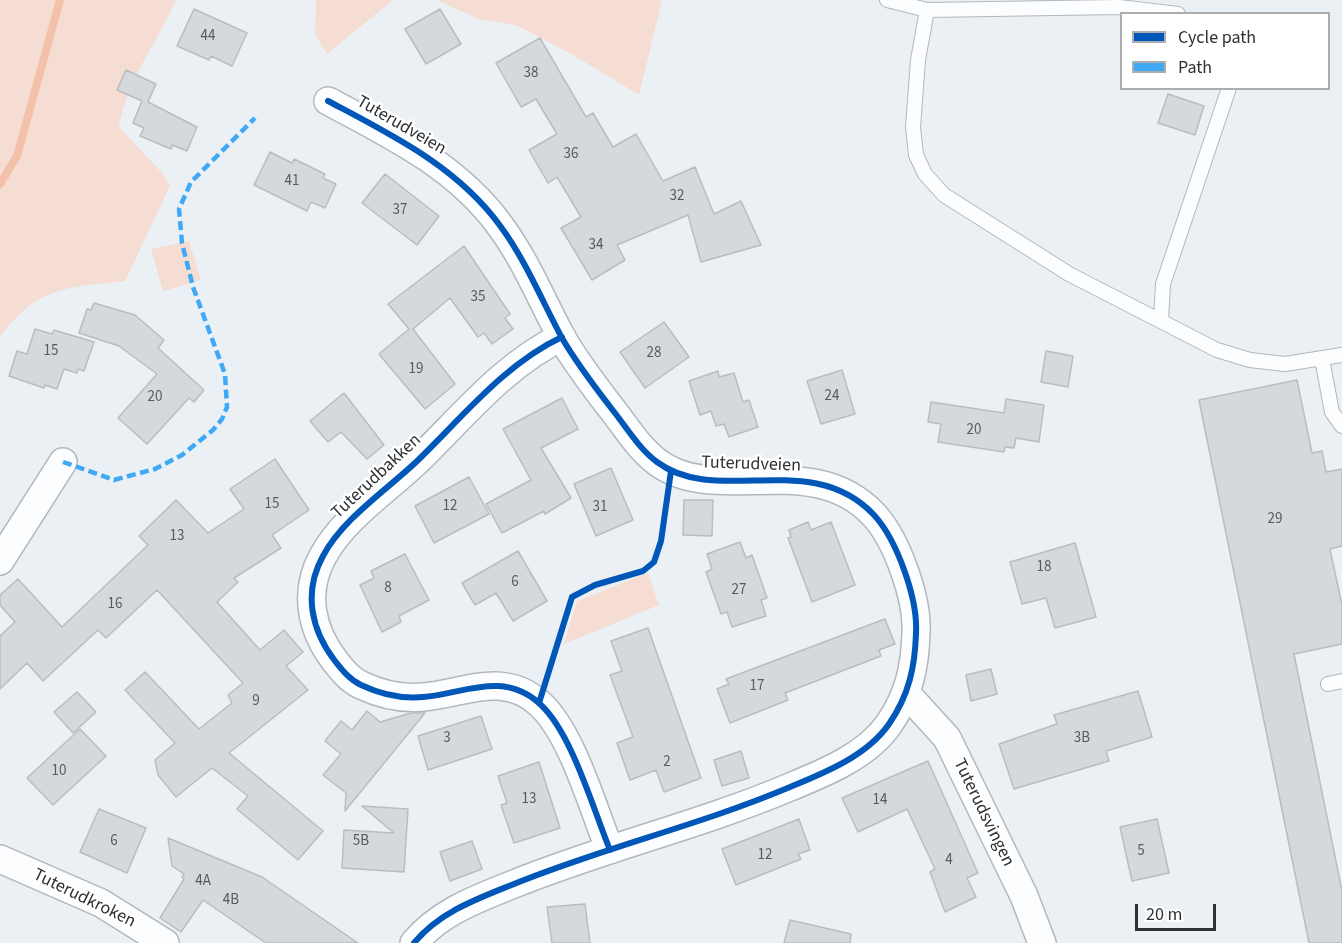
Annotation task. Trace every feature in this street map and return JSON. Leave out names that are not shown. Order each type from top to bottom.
[{"type":"street","name":"Tuterudveien","points":[[328,101],[387,132],[440,165],[498,223],[517,250],[579,365],[639,445],[671,471],[695,479],[806,482],[827,486],[848,494],[874,515],[898,553],[916,623],[912,676],[907,694],[887,727],[861,751],[832,768],[753,803],[531,877],[472,901],[438,919],[414,943]]},
{"type":"street","name":"Tuterudbakken","points":[[562,337],[545,345],[503,377],[345,525],[322,556],[310,597],[313,621],[325,647],[350,679],[362,686],[392,696],[423,698],[471,687],[498,686],[523,693],[539,703],[555,721],[574,758],[610,850]]},
{"type":"street","points":[[0,561],[63,462]]},
{"type":"street","name":"Tuterudsvingen","points":[[907,694],[947,738],[1024,896],[1042,943]]},
{"type":"street","name":"Tuterudkroken","points":[[0,859],[101,903],[165,943]]},
{"type":"lane","points":[[887,0],[927,9],[1119,7],[1161,12]]},
{"type":"lane","points":[[927,9],[918,60],[913,127],[916,155],[925,174],[944,195],[1069,274],[1217,350],[1250,360],[1285,364],[1342,355]]},
{"type":"lane","points":[[1161,321],[1163,284],[1228,90]]},
{"type":"lane","points":[[1322,359],[1332,412],[1342,426]]},
{"type":"shaded area","points":[[0,0],[176,0],[135,78],[119,127],[163,174],[170,186],[125,281],[70,288],[41,298],[14,320],[0,337]]},
{"type":"shaded area","points":[[316,0],[393,0],[327,54],[315,34]]},
{"type":"shaded area","points":[[437,0],[662,0],[639,95],[573,55],[516,25],[478,19]]},
{"type":"shaded area","points":[[189,241],[201,280],[163,291],[151,249]]},
{"type":"shaded area","points":[[648,573],[659,605],[564,644],[577,601]]},
{"type":"building","points":[[194,9],[247,33],[232,66],[211,56],[209,60],[177,46]]},
{"type":"building","points":[[440,9],[461,44],[426,64],[405,29]]},
{"type":"building","points":[[540,38],[586,117],[593,113],[613,147],[636,134],[663,181],[695,167],[714,214],[741,201],[761,245],[701,262],[688,215],[617,245],[625,260],[592,280],[561,228],[581,217],[557,177],[548,183],[529,150],[557,134],[536,99],[521,107],[496,63]]},
{"type":"building","points":[[126,70],[156,84],[148,102],[197,127],[187,151],[172,145],[171,149],[140,136],[144,128],[133,123],[142,101],[117,90]]},
{"type":"building","points":[[1168,94],[1204,106],[1195,135],[1158,123]]},
{"type":"building","points":[[270,152],[292,163],[294,159],[325,174],[323,178],[336,184],[325,208],[311,202],[307,211],[254,185]]},
{"type":"building","points":[[385,174],[439,216],[417,245],[362,203]]},
{"type":"building","points":[[464,246],[510,314],[505,318],[513,329],[492,344],[484,333],[478,337],[450,298],[413,329],[455,384],[425,409],[379,354],[409,329],[388,304]]},
{"type":"building","points":[[94,303],[135,315],[164,340],[158,348],[204,390],[194,402],[189,398],[147,444],[118,418],[157,374],[119,346],[79,333],[87,309],[91,310]]},
{"type":"building","points":[[664,322],[689,357],[645,388],[620,352]]},
{"type":"building","points":[[35,329],[52,334],[54,330],[94,342],[84,371],[78,369],[77,373],[64,369],[57,389],[45,385],[44,388],[9,376],[17,351],[27,354]]},
{"type":"building","points":[[1046,351],[1073,356],[1068,387],[1041,382]]},
{"type":"building","points":[[842,370],[855,414],[821,424],[807,381]]},
{"type":"building","points":[[718,371],[719,377],[734,373],[743,402],[749,400],[758,427],[729,437],[724,424],[716,426],[711,411],[700,415],[689,381]]},
{"type":"building","points":[[1297,380],[1312,453],[1322,451],[1326,472],[1342,469],[1342,546],[1330,549],[1342,605],[1342,644],[1294,654],[1342,891],[1342,943],[1309,943],[1199,400]]},
{"type":"building","points":[[344,393],[384,445],[367,459],[341,432],[328,442],[310,421]]},
{"type":"building","points":[[562,398],[578,429],[541,448],[571,498],[545,514],[544,511],[502,533],[486,504],[531,480],[503,429]]},
{"type":"building","points":[[1006,399],[1044,405],[1039,442],[1016,438],[1014,448],[1005,447],[1004,452],[938,442],[941,424],[928,422],[931,402],[1004,413]]},
{"type":"building","points":[[275,459],[309,510],[272,535],[281,548],[234,578],[238,582],[217,602],[260,650],[284,630],[303,652],[286,666],[308,690],[229,753],[323,831],[298,860],[237,809],[248,796],[212,768],[176,797],[158,775],[155,760],[175,743],[125,690],[145,672],[199,729],[232,703],[228,695],[243,683],[157,590],[106,638],[98,630],[43,681],[27,663],[0,689],[0,636],[15,622],[0,605],[0,595],[18,579],[62,627],[148,545],[139,536],[176,500],[208,533],[244,509],[230,489]]},
{"type":"building","points":[[611,468],[633,520],[596,536],[574,484]]},
{"type":"building","points":[[469,477],[489,514],[434,543],[415,506]]},
{"type":"building","points":[[684,500],[713,500],[712,536],[683,535]]},
{"type":"building","points":[[808,522],[811,530],[831,522],[855,585],[812,602],[788,538],[791,537],[789,530]]},
{"type":"building","points":[[740,542],[746,558],[752,555],[767,598],[761,600],[766,616],[732,627],[727,612],[721,614],[706,572],[712,569],[707,554]]},
{"type":"building","points":[[1075,543],[1096,617],[1055,628],[1046,598],[1022,604],[1010,562]]},
{"type":"building","points":[[518,551],[547,601],[513,621],[496,593],[475,605],[462,583]]},
{"type":"building","points":[[405,554],[429,600],[399,616],[401,622],[382,632],[360,585],[374,578],[371,571]]},
{"type":"building","points":[[885,619],[895,644],[879,650],[881,656],[785,693],[788,700],[730,723],[717,689],[729,684],[726,679]]},
{"type":"building","points":[[648,628],[701,778],[664,792],[656,770],[630,780],[617,743],[633,737],[610,675],[622,671],[611,641]]},
{"type":"building","points":[[991,669],[997,694],[971,701],[966,675]]},
{"type":"building","points":[[1138,691],[1152,737],[1106,751],[1109,761],[1014,789],[999,744],[1057,724],[1054,715]]},
{"type":"building","points":[[77,692],[96,712],[73,733],[54,712]]},
{"type":"building","points":[[367,711],[380,722],[411,713],[425,713],[345,811],[346,793],[323,775],[341,754],[325,741],[341,721],[352,730]]},
{"type":"building","points":[[481,716],[492,749],[428,770],[418,736]]},
{"type":"building","points":[[80,729],[106,756],[53,805],[27,778]]},
{"type":"building","points":[[741,751],[749,778],[722,786],[714,760]]},
{"type":"building","points":[[928,761],[978,873],[967,878],[976,897],[945,912],[930,872],[935,869],[907,809],[858,832],[842,798]]},
{"type":"building","points":[[539,762],[560,828],[514,843],[501,805],[507,803],[498,776]]},
{"type":"building","points":[[362,806],[408,809],[404,872],[342,868],[344,830],[394,833]]},
{"type":"building","points":[[99,809],[146,828],[127,873],[80,852]]},
{"type":"building","points":[[799,819],[810,850],[798,854],[801,859],[736,885],[722,849]]},
{"type":"building","points":[[1157,819],[1169,873],[1132,881],[1120,827]]},
{"type":"building","points":[[168,838],[262,877],[358,943],[266,943],[203,900],[181,932],[160,918],[184,879],[182,877],[184,874],[172,866]]},
{"type":"building","points":[[472,841],[482,869],[450,881],[440,852]]},
{"type":"building","points":[[585,904],[590,943],[552,943],[547,907]]},
{"type":"building","points":[[790,920],[851,934],[850,943],[784,943]]},
{"type":"waterway","points":[[0,184],[17,156],[60,0]]},
{"type":"marked path","points":[[63,462],[114,480],[155,469],[182,455],[213,430],[222,419],[227,407],[225,374],[193,287],[182,243],[179,209],[191,182],[255,118]]},
{"type":"cycle path","points":[[328,101],[422,154],[465,187],[484,206],[518,253],[562,338],[588,378],[631,435],[651,457],[681,474],[707,480],[793,481],[822,485],[849,495],[874,515],[891,539],[910,587],[916,619],[912,669],[902,702],[880,735],[857,754],[817,776],[755,801],[544,872],[483,897],[446,915],[434,923],[414,943]]},
{"type":"cycle path","points":[[562,337],[541,348],[502,377],[415,463],[341,530],[323,556],[317,570],[313,583],[312,610],[320,637],[335,661],[350,678],[368,688],[391,695],[415,697],[497,686],[512,688],[540,704],[562,733],[572,752],[610,850]]},
{"type":"cycle path","points":[[539,703],[572,597],[595,585],[643,571],[654,562],[661,541],[671,471]]}]
